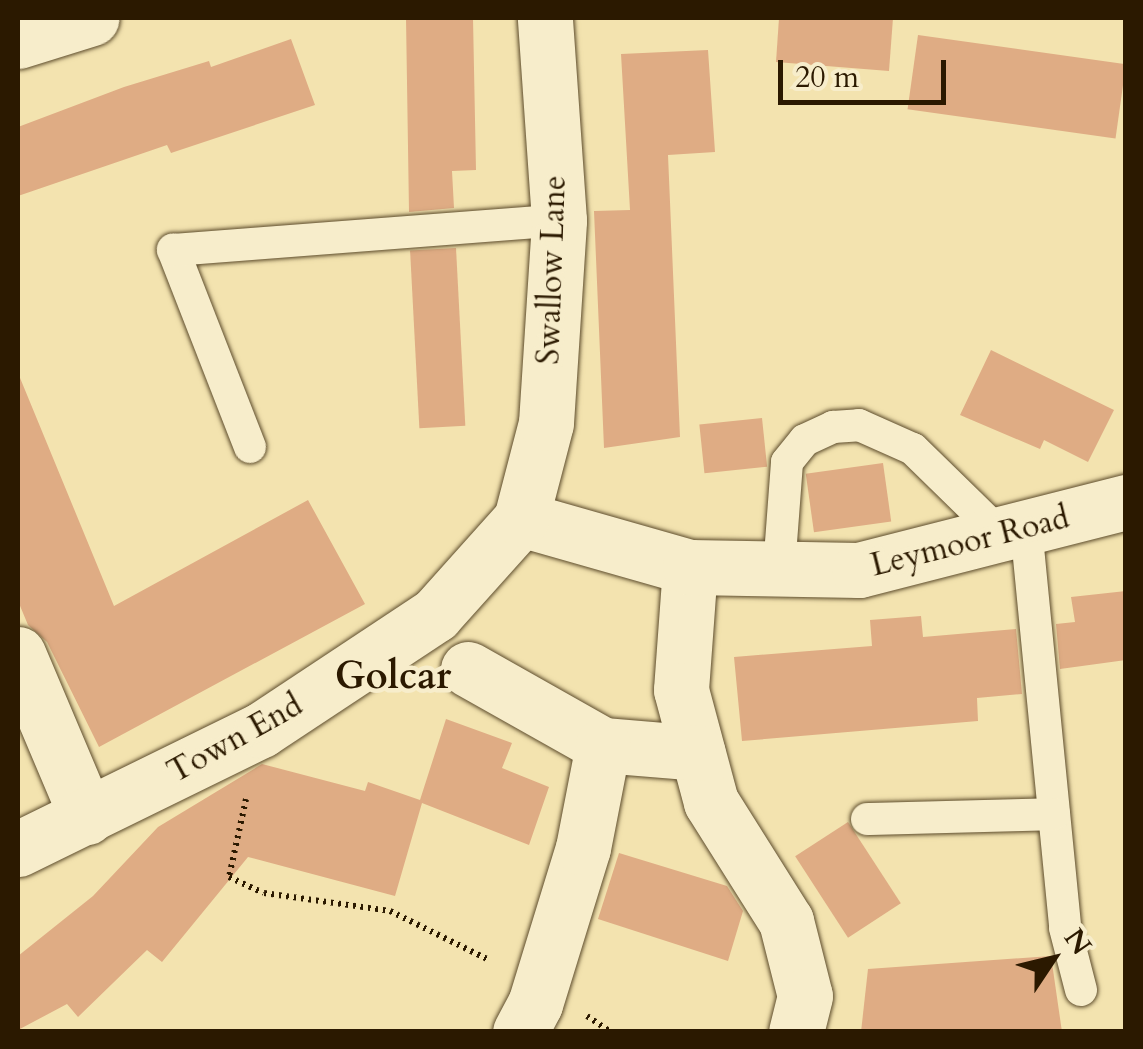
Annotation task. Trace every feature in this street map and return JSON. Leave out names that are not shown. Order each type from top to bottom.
[{"type":"street","points":[[18,41],[92,18]]},
{"type":"street","name":"Swallow Lane","points":[[521,519],[546,423],[560,220],[545,18]]},
{"type":"street","name":"Leymoor Road","points":[[521,519],[690,567],[859,570],[1126,502]]},
{"type":"street","name":"Town End","points":[[18,849],[260,730],[435,615],[521,519]]},
{"type":"street","points":[[690,567],[681,690],[711,802],[786,920],[804,996],[796,1032]]},
{"type":"street","points":[[18,654],[31,725],[87,817]]},
{"type":"street","points":[[468,669],[603,744],[698,752]]},
{"type":"street","points":[[530,1010],[584,848],[603,744]]},
{"type":"lane","points":[[250,447],[174,250],[560,220]]},
{"type":"lane","points":[[779,569],[787,462],[805,440],[832,427],[859,425],[913,449],[1013,531],[1054,814],[1065,928],[1081,990]]},
{"type":"lane","points":[[867,819],[1054,814]]},
{"type":"path","points":[[260,730],[228,877],[264,892],[390,911],[530,1010],[611,1032]]},
{"type":"building","points":[[406,18],[473,18],[476,170],[452,171],[454,208],[409,212]]},
{"type":"building","points":[[779,18],[893,18],[889,71],[776,62]]},
{"type":"building","points":[[918,35],[1126,64],[1116,138],[908,109]]},
{"type":"building","points":[[291,39],[315,105],[171,153],[167,145],[18,196],[18,127],[124,87],[209,61],[211,67]]},
{"type":"building","points":[[708,50],[715,152],[668,155],[680,437],[604,448],[594,211],[630,210],[621,54]]},
{"type":"building","points":[[456,248],[465,426],[419,428],[410,250]]},
{"type":"building","points":[[991,350],[1114,410],[1088,462],[1044,440],[1040,449],[960,415]]},
{"type":"building","points":[[18,373],[114,606],[308,500],[365,604],[99,747],[47,642],[28,625],[18,601]]},
{"type":"building","points":[[762,418],[767,467],[704,473],[699,425]]},
{"type":"building","points":[[883,463],[891,521],[814,532],[806,474]]},
{"type":"building","points":[[1126,591],[1126,660],[1060,669],[1056,624],[1075,622],[1071,597]]},
{"type":"building","points":[[921,616],[923,637],[1016,629],[1022,694],[977,698],[978,721],[742,741],[734,657],[872,646],[870,620]]},
{"type":"building","points":[[446,719],[512,743],[502,768],[549,787],[529,845],[422,803],[395,896],[248,857],[162,962],[147,950],[78,1017],[67,1004],[18,1030],[18,956],[93,896],[158,827],[262,764],[365,791],[368,782],[420,800]]},
{"type":"building","points":[[848,822],[901,903],[848,938],[795,856]]},
{"type":"building","points":[[619,853],[727,886],[743,911],[728,961],[598,919]]},
{"type":"building","points":[[1051,956],[1062,1032],[861,1032],[868,969]]},
{"type":"district","name":"Golcar","points":[[393,677]]}]
